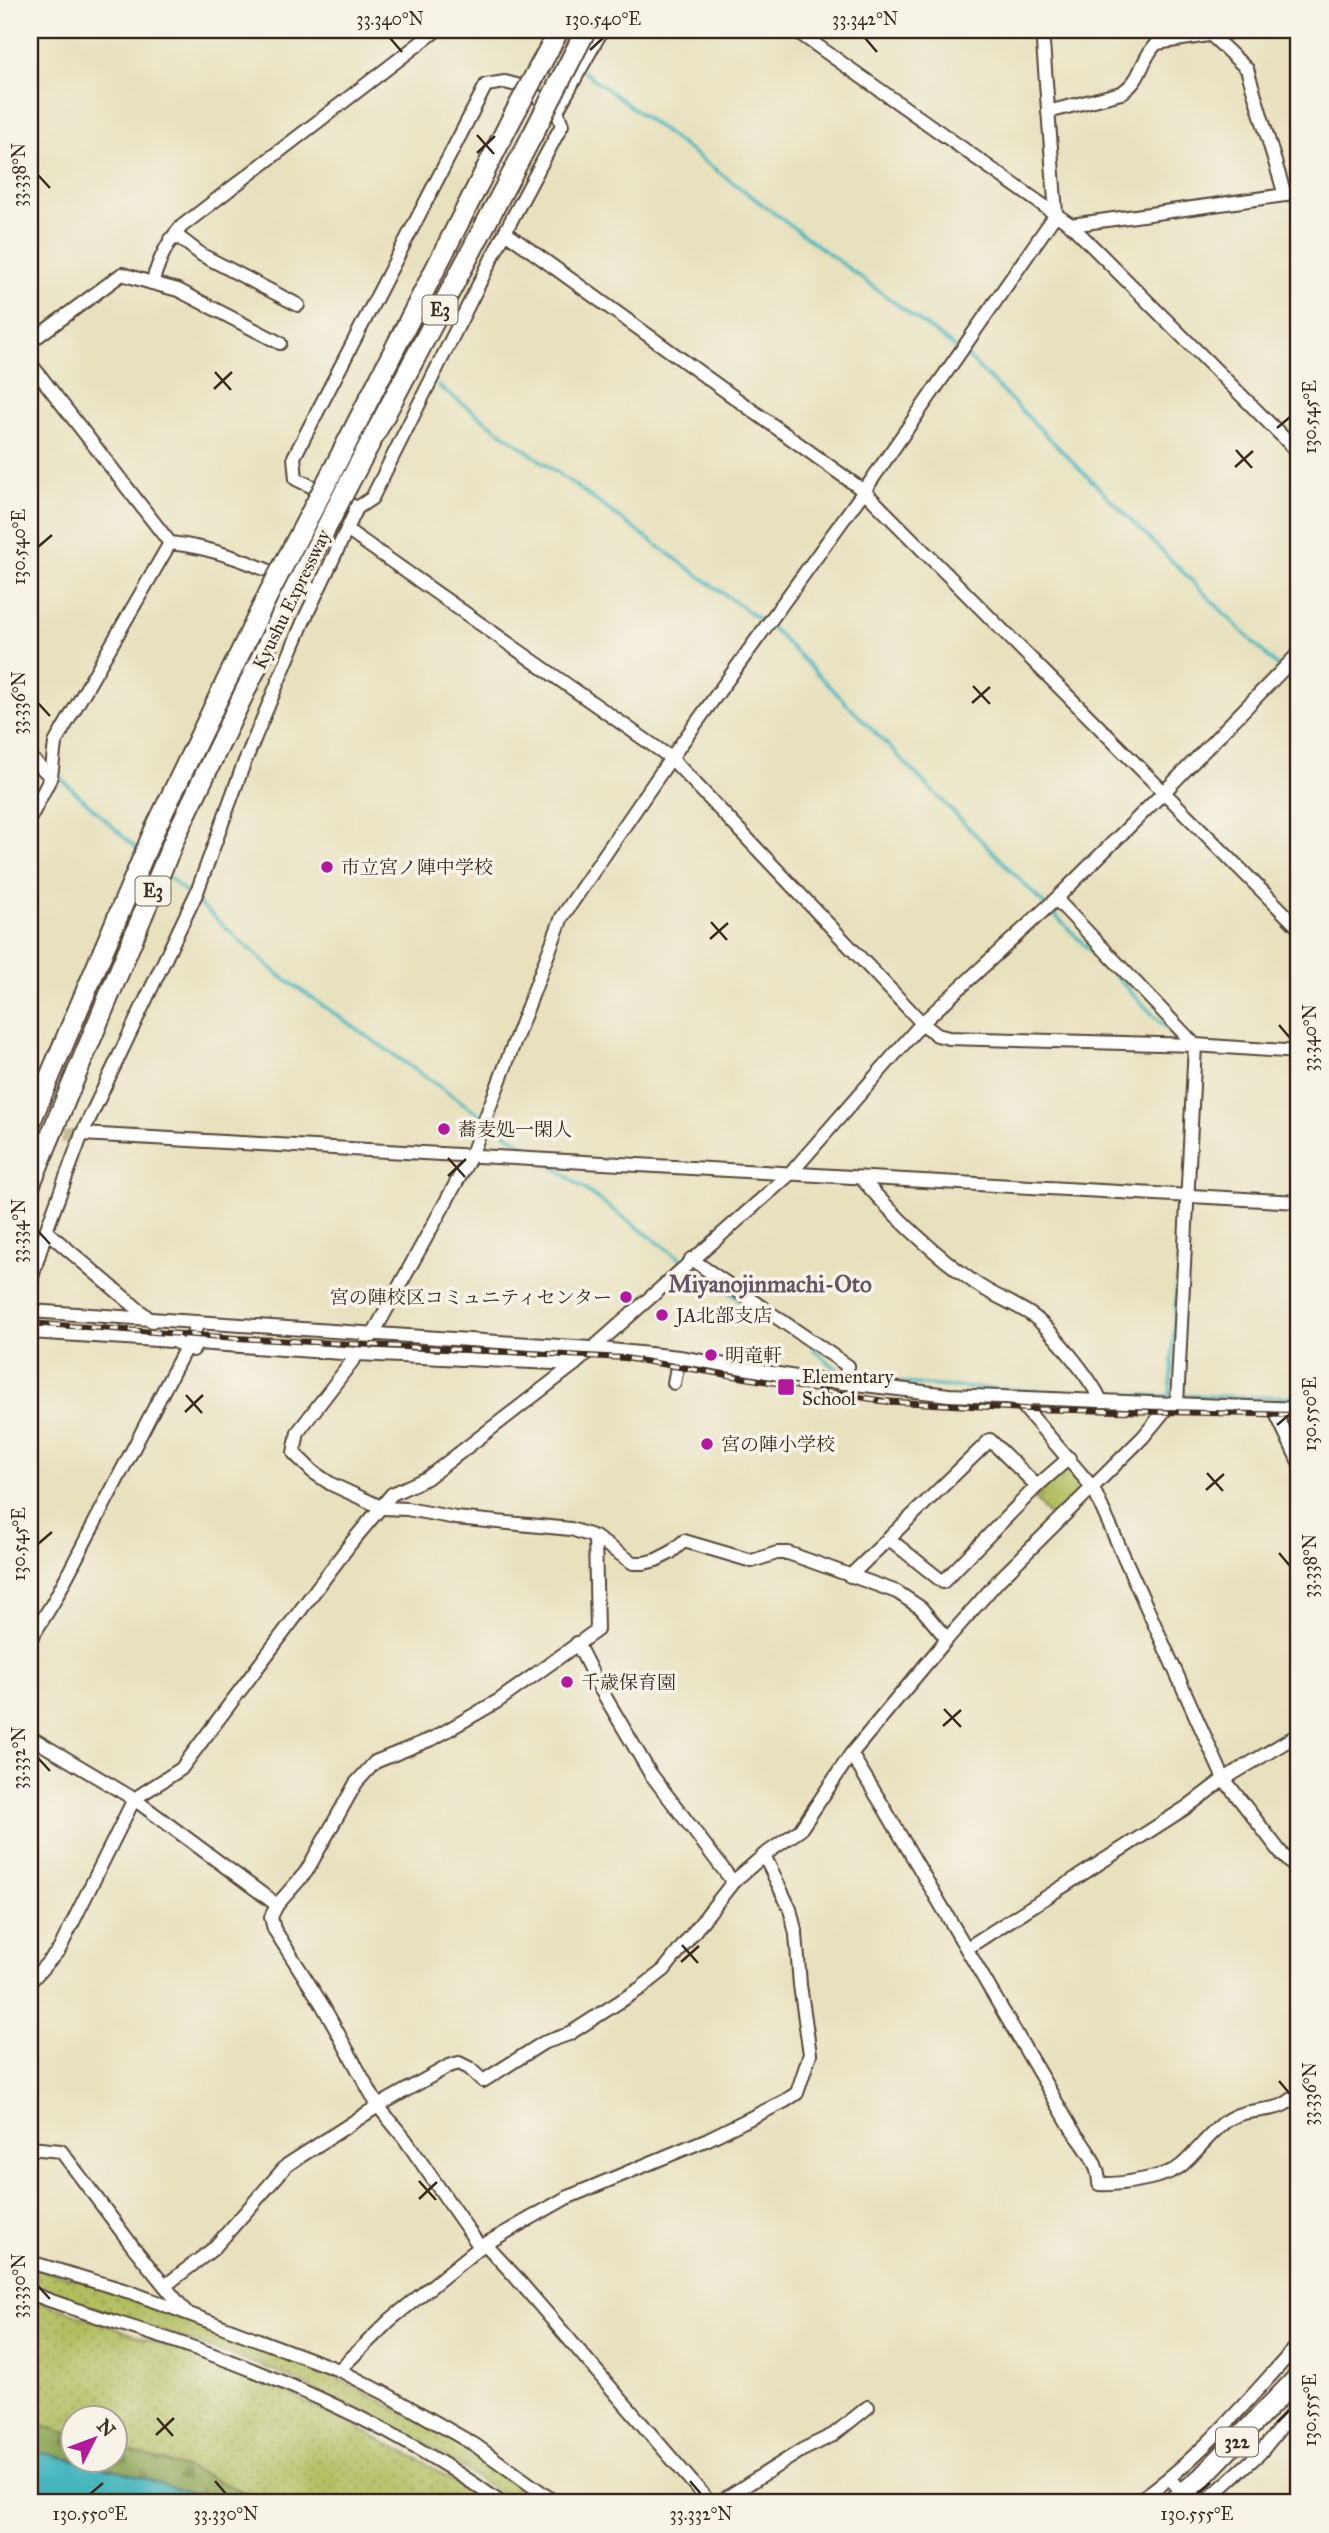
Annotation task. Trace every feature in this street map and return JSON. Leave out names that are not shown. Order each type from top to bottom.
[{"type":"highway","name":"Kyushu Expressway","points":[[30,1123],[155,829],[269,593],[559,30]]},
{"type":"highway","name":"Kyushu Expressway","points":[[30,1185],[177,833],[348,485],[586,30]]},
{"type":"highway","name":"322","points":[[1182,2500],[1299,2376]]},
{"type":"street","points":[[152,284],[159,258],[170,239],[215,201],[437,30]]},
{"type":"street","points":[[557,111],[602,30]]},
{"type":"street","points":[[795,30],[1071,225],[1299,453]]},
{"type":"street","points":[[947,1639],[921,1608],[897,1592],[788,1553],[777,1553],[752,1561],[684,1541],[656,1560],[633,1563],[595,1537],[571,1529],[456,1518],[407,1508],[383,1508],[331,1484],[313,1472],[294,1453],[298,1432],[373,1334],[471,1156],[562,917],[671,758],[864,491],[1056,214],[1042,30]]},
{"type":"street","points":[[1048,112],[1121,93],[1135,83],[1157,43],[1240,30]]},
{"type":"street","points":[[1071,225],[1285,195],[1247,69],[1210,34]]},
{"type":"street","points":[[30,1284],[46,1231],[82,1134],[197,892],[243,766],[317,591],[357,508],[372,498],[505,232],[562,125],[557,111],[524,87],[505,82],[486,85],[294,457],[296,479],[357,508]]},
{"type":"street","points":[[505,232],[864,491],[1299,928]]},
{"type":"street","points":[[170,239],[180,238],[202,255],[298,305]]},
{"type":"street","points":[[30,342],[122,274],[178,290],[280,343]]},
{"type":"street","points":[[30,363],[170,543],[197,545],[317,591]]},
{"type":"street","points":[[347,530],[671,758],[922,1023],[937,1035],[948,1038],[1195,1045],[1299,1052]]},
{"type":"street","points":[[30,818],[51,777],[55,743],[170,543]]},
{"type":"street","points":[[30,1982],[60,1950],[134,1799],[181,1769],[351,1543],[392,1494],[427,1478],[575,1364],[790,1174],[922,1023],[1056,899],[1299,653]]},
{"type":"street","points":[[30,757],[51,777]]},
{"type":"street","points":[[166,2285],[213,2249],[287,2165],[378,2106],[459,2063],[483,2081],[543,2043],[569,2034],[641,1988],[664,1969],[733,1882],[764,1855],[800,1830],[851,1754],[998,1581],[1093,1489],[1174,1404],[1195,1045],[1056,899]]},
{"type":"street","points":[[82,1134],[1299,1202]]},
{"type":"street","points":[[861,1178],[885,1206],[960,1272],[1038,1320],[1094,1385],[1101,1401]]},
{"type":"street","points":[[46,1231],[152,1321]]},
{"type":"street","points":[[691,1259],[848,1366],[843,1383]]},
{"type":"street","points":[[30,1311],[679,1357],[912,1392],[1017,1399],[1299,1409]]},
{"type":"street","points":[[30,1640],[54,1601],[198,1324]]},
{"type":"street","points":[[30,1332],[173,1341],[193,1350],[197,1343],[357,1354],[575,1364]]},
{"type":"street","points":[[674,1384],[679,1357]]},
{"type":"street","points":[[1017,1399],[1093,1489],[1224,1779],[1299,1872]]},
{"type":"street","points":[[1275,1409],[1299,1462]]},
{"type":"street","points":[[850,1576],[990,1440],[1037,1486]]},
{"type":"street","points":[[888,1538],[943,1582],[1037,1486],[1069,1458]]},
{"type":"street","points":[[595,1537],[597,1630],[498,1701],[434,1738],[375,1762],[356,1783],[306,1872],[277,1905],[271,1917],[274,1929],[323,2006],[378,2106],[482,2246],[513,2274],[710,2503]]},
{"type":"street","points":[[577,1643],[597,1683],[650,1773],[733,1882]]},
{"type":"street","points":[[967,1948],[1187,1807],[1224,1779],[1299,1734]]},
{"type":"street","points":[[30,1737],[134,1799],[277,1905]]},
{"type":"street","points":[[851,1754],[1072,2129],[1093,2159],[1099,2172],[1099,2184],[1137,2180],[1171,2172],[1181,2166],[1227,2120],[1240,2113],[1280,2106],[1299,2094]]},
{"type":"street","points":[[339,2370],[390,2320],[482,2246],[566,2198],[708,2139],[797,2093],[810,2054],[796,1934],[790,1909],[764,1855]]},
{"type":"street","points":[[30,2148],[61,2151],[186,2312]]},
{"type":"street","points":[[30,2262],[118,2288],[339,2370],[475,2445],[556,2503]]},
{"type":"street","points":[[30,2293],[199,2350],[336,2406],[429,2456],[501,2503]]},
{"type":"street","points":[[1135,2503],[1169,2478],[1213,2437],[1299,2344]]},
{"type":"street","points":[[1204,2503],[1259,2453],[1299,2405]]},
{"type":"street","points":[[718,2503],[802,2450],[833,2435],[867,2407]]},
{"type":"street","points":[[1169,2478],[1182,2500]]},
{"type":"green space","points":[[1067,1467],[1084,1489],[1052,1519],[1034,1498]]},
{"type":"green space","points":[[30,2266],[109,2289],[285,2351],[435,2429],[544,2503],[515,2503],[430,2447],[274,2370],[30,2286]]},
{"type":"green space","points":[[30,2298],[266,2382],[426,2463],[485,2503],[270,2503],[192,2470],[130,2451],[130,2404],[60,2404],[60,2431],[30,2422]]},
{"type":"green space","points":[[30,2422],[60,2431],[60,2457],[30,2450]]},
{"type":"green space","points":[[130,2451],[192,2470],[270,2503],[222,2503],[130,2474]]},
{"type":"water","points":[[30,2450],[60,2457],[60,2474],[130,2474],[222,2503],[30,2503]]},
{"type":"waterway","points":[[584,72],[957,349]]},
{"type":"waterway","points":[[964,353],[1299,688]]},
{"type":"waterway","points":[[438,386],[775,631],[1179,1041]]},
{"type":"waterway","points":[[56,774],[138,850]]},
{"type":"waterway","points":[[167,876],[190,896]]},
{"type":"waterway","points":[[196,901],[279,975],[538,1155]]},
{"type":"waterway","points":[[550,1164],[685,1262]]},
{"type":"waterway","points":[[706,1276],[777,1325]]},
{"type":"waterway","points":[[1103,1394],[1170,1396],[1177,1279]]},
{"type":"waterway","points":[[813,1349],[842,1373]]},
{"type":"waterway","points":[[862,1379],[937,1386],[1092,1394]]},
{"type":"waterway","points":[[1179,1396],[1299,1397]]},
{"type":"tunnel","points":[[30,1132],[82,1134]]},
{"type":"railway","points":[[30,1323],[236,1338],[625,1358],[890,1402]]},
{"type":"railway","points":[[879,1401],[1026,1409],[1299,1415]]},
{"type":"place","name":"市立宮ノ陣中学校","points":[[327,867]]},
{"type":"place","name":"蕎麦処一閑人","points":[[444,1129]]},
{"type":"place","name":"宮の陣校区コミュニティセンター","points":[[626,1297]]},
{"type":"place","name":"JA北部支店","points":[[662,1315]]},
{"type":"place","name":"明竜軒","points":[[711,1355]]},
{"type":"place","name":"Elementary School","points":[[786,1387]]},
{"type":"place","name":"宮の陣小学校","points":[[707,1444]]},
{"type":"place","name":"千歳保育園","points":[[567,1682]]},
{"type":"district","name":"Miyanojinmachi-Oto","points":[[770,1284]]}]
